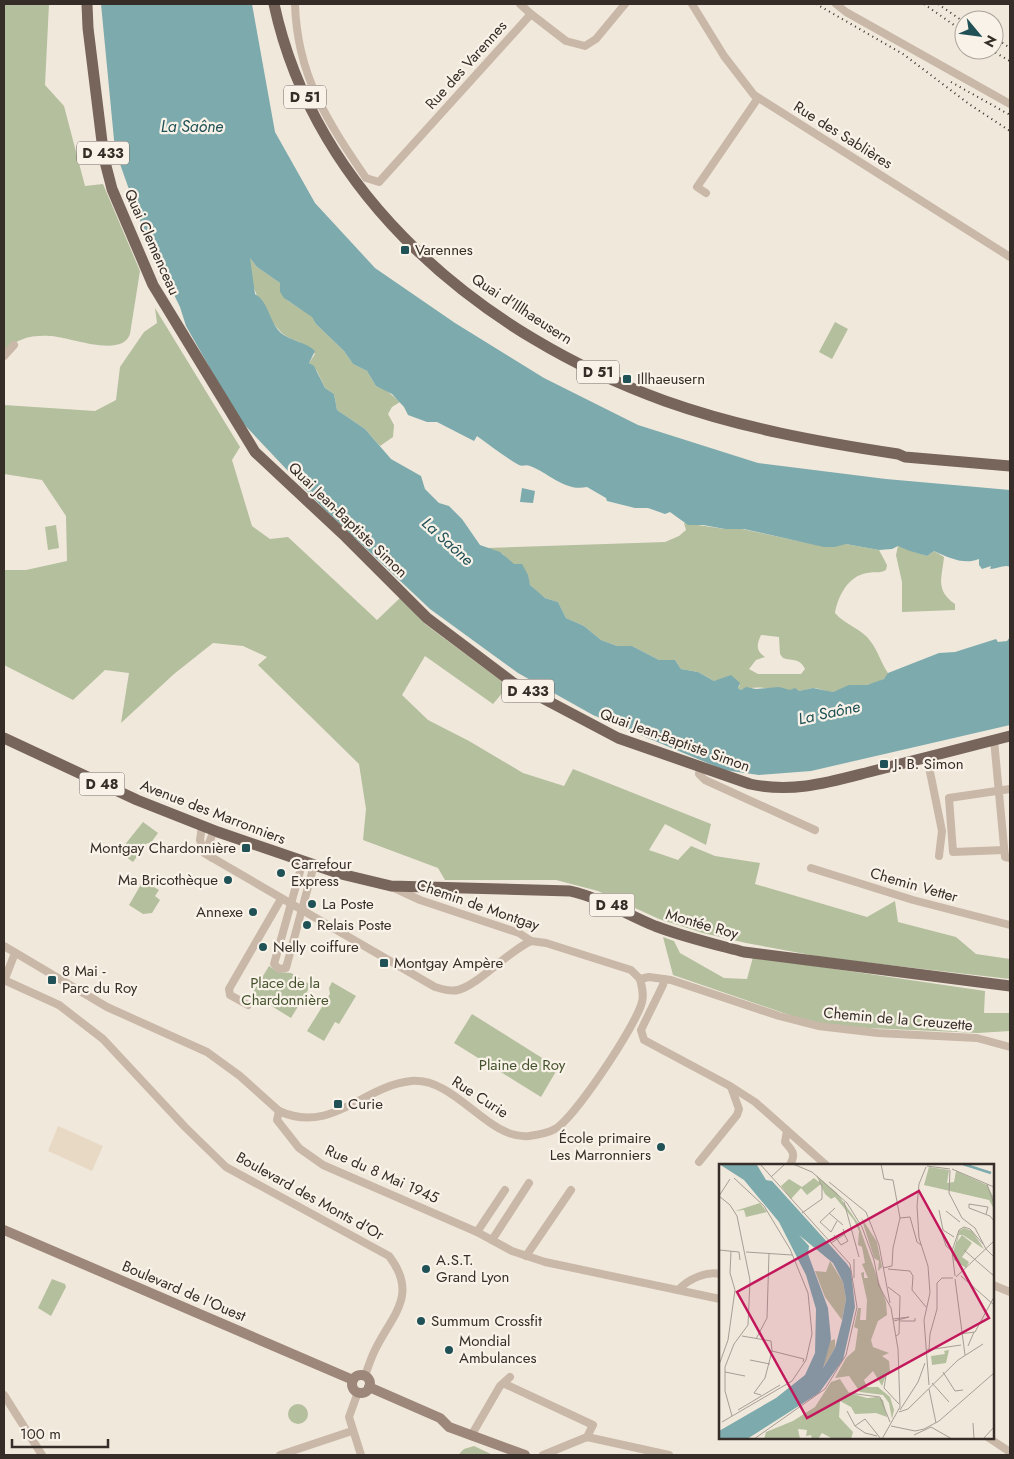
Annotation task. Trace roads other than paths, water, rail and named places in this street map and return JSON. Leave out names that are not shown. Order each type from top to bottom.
[{"type":"main road","name":"Quai Clemenceau","points":[[87,4],[88,35],[108,178],[153,285],[169,313]]},
{"type":"main road","name":"Quai d'Illhaeusern","points":[[274,4],[287,52],[306,100],[329,143],[354,181],[381,215],[409,244],[466,292],[502,317],[557,351],[618,381],[666,401],[766,431],[819,442],[898,454],[1010,461]]},
{"type":"main road","name":"Quai Jean-Baptiste Simon","points":[[169,313],[255,452],[346,537],[428,618],[512,682],[578,719],[618,738],[750,784],[784,789],[818,785],[1010,736]]},
{"type":"main road","name":"Quai d'Illhaeusern","points":[[898,454],[905,457],[941,461],[1010,466]]},
{"type":"main road","name":"Avenue des Marronniers","points":[[4,738],[117,792],[202,826],[314,865],[391,886]]},
{"type":"main road","name":"Montée Roy","points":[[391,886],[570,891],[593,896],[654,925],[701,941],[744,952],[1010,986]]},
{"type":"street","name":"Rue des Varennes","points":[[295,4],[296,27],[308,81],[335,132],[366,178],[378,182],[531,14]]},
{"type":"street","points":[[520,4],[566,41],[585,46],[596,39],[625,4]]},
{"type":"street","name":"Rue des Sablières","points":[[692,4],[724,56],[742,81],[758,98],[1010,257]]},
{"type":"street","points":[[836,4],[854,17],[1010,104]]},
{"type":"street","points":[[706,193],[697,187],[758,98]]},
{"type":"street","points":[[4,356],[14,344]]},
{"type":"street","points":[[994,740],[998,790],[1006,831],[1004,850],[1005,857],[1010,858]]},
{"type":"street","points":[[927,757],[942,831],[939,856]]},
{"type":"street","points":[[700,767],[699,774],[705,780],[815,830]]},
{"type":"street","points":[[1004,850],[953,852],[949,798],[1010,789]]},
{"type":"street","points":[[202,826],[202,847],[204,853],[421,980],[445,990],[458,990],[468,985],[504,956],[531,941]]},
{"type":"street","points":[[212,858],[208,846],[214,830]]},
{"type":"street","points":[[212,858],[214,844],[225,834]]},
{"type":"street","points":[[303,861],[274,964],[279,969],[286,968],[314,865]]},
{"type":"street","name":"Chemin Vetter","points":[[811,868],[913,900],[1010,925]]},
{"type":"street","name":"Chemin de Montgay","points":[[391,886],[420,900],[519,933],[531,941],[546,943],[630,970],[640,979]]},
{"type":"street","points":[[248,1005],[230,995],[229,989],[281,899]]},
{"type":"street","points":[[4,946],[108,1007],[207,1052],[240,1076],[279,1111]]},
{"type":"street","points":[[4,980],[15,952]]},
{"type":"street","name":"Chemin de la Creuzette","points":[[640,979],[649,977],[664,979],[779,1016],[818,1026],[878,1033],[977,1038],[1010,1047]]},
{"type":"street","name":"Rue Curie","points":[[279,1111],[300,1119],[317,1118],[401,1083],[428,1082],[445,1089],[494,1125],[514,1134],[528,1136],[554,1130],[575,1110],[610,1058],[642,1003],[643,992],[640,979]]},
{"type":"street","points":[[664,979],[663,985],[641,1030],[644,1040],[730,1086],[754,1102],[825,1164]]},
{"type":"street","name":"Boulevard des Monts d'Or","points":[[4,980],[54,1002],[103,1039],[191,1134],[226,1167],[389,1256],[401,1276],[401,1304],[375,1350],[365,1376]]},
{"type":"street","points":[[699,1162],[737,1115],[739,1109],[730,1086]]},
{"type":"street","name":"Rue du 8 Mai 1945","points":[[279,1111],[277,1120],[290,1139],[323,1164],[477,1232],[526,1256],[719,1299]]},
{"type":"street","points":[[787,1132],[786,1142],[793,1151],[794,1156],[790,1164]]},
{"type":"street","points":[[492,1240],[529,1183]]},
{"type":"street","points":[[477,1232],[504,1190]]},
{"type":"street","points":[[526,1256],[571,1190]]},
{"type":"street","name":"Boulevard de l'Ouest","points":[[4,1230],[353,1380]]},
{"type":"street","points":[[679,1289],[684,1284],[701,1276],[712,1272],[719,1274]]},
{"type":"street","points":[[994,1285],[1010,1292]]},
{"type":"street","points":[[359,1375],[365,1376],[370,1380],[369,1387],[365,1392],[358,1392],[353,1388],[353,1380],[359,1375]]},
{"type":"street","points":[[471,1436],[500,1386],[507,1381],[593,1425],[587,1437]]},
{"type":"street","points":[[369,1387],[440,1418],[449,1427],[524,1455]]},
{"type":"street","points":[[358,1392],[349,1417],[361,1455]]},
{"type":"street","points":[[4,1395],[42,1455]]},
{"type":"street","points":[[280,1455],[352,1431]]},
{"type":"street","points":[[543,1455],[587,1437],[670,1455]]},
{"type":"street","points":[[990,1439],[1010,1452]]},
{"type":"water","name":"La Saône","points":[[101,4],[252,4],[275,132],[315,203],[375,268],[455,323],[544,378],[638,425],[758,463],[886,479],[1010,490],[1010,567],[990,569],[991,566],[982,569],[979,565],[979,559],[962,561],[934,551],[927,556],[898,546],[892,549],[879,550],[846,544],[824,547],[744,529],[688,525],[670,512],[665,514],[648,508],[635,508],[607,501],[606,498],[587,487],[571,487],[530,466],[519,465],[477,436],[474,441],[437,422],[427,422],[408,415],[404,407],[392,394],[376,386],[367,371],[353,364],[344,351],[316,324],[312,317],[284,298],[280,292],[280,283],[257,267],[250,258],[255,294],[263,302],[281,333],[315,351],[309,363],[314,366],[325,388],[334,394],[337,410],[365,429],[391,459],[421,476],[425,489],[439,503],[449,506],[462,519],[480,545],[500,552],[514,564],[522,564],[528,575],[530,585],[545,598],[558,602],[566,618],[584,626],[601,640],[617,646],[632,646],[659,660],[675,660],[681,669],[698,672],[714,681],[731,675],[740,683],[738,688],[741,690],[746,687],[756,689],[779,687],[790,690],[795,688],[799,691],[813,688],[833,692],[849,685],[867,685],[884,679],[888,673],[939,653],[955,652],[996,639],[998,642],[1007,641],[1010,637],[1010,725],[811,771],[759,775],[724,770],[593,715],[518,673],[430,609],[323,508],[239,419],[186,326],[180,307],[146,237],[115,150]]},
{"type":"water","points":[[522,488],[535,491],[533,503],[520,502]]},
{"type":"railway","points":[[816,4],[903,54],[969,104],[1010,131]]},
{"type":"railway","points":[[924,4],[954,25]]},
{"type":"railway","points":[[938,4],[954,15]]},
{"type":"railway","points":[[1004,44],[1010,48]]},
{"type":"railway","points":[[1004,58],[1010,61]]},
{"type":"railway","points":[[951,82],[1010,115]]},
{"type":"place","name":"Varennes","points":[[405,250]]},
{"type":"place","name":"Illhaeusern","points":[[627,379]]},
{"type":"place","name":"J. B. Simon","points":[[884,764]]},
{"type":"place","name":"Montgay Chardonnière","points":[[246,848]]},
{"type":"place","name":"Carrefour Express","points":[[281,873]]},
{"type":"place","name":"Ma Bricothèque","points":[[228,880]]},
{"type":"place","name":"La Poste","points":[[312,904]]},
{"type":"place","name":"Annexe","points":[[253,912]]},
{"type":"place","name":"Relais Poste","points":[[307,925]]},
{"type":"place","name":"Nelly coiffure","points":[[263,947]]},
{"type":"place","name":"Montgay Ampère","points":[[384,963]]},
{"type":"place","name":"8 Mai - Parc du Roy","points":[[52,980]]},
{"type":"place","name":"Curie","points":[[338,1104]]},
{"type":"place","name":"École primaire Les Marronniers","points":[[661,1147]]},
{"type":"place","name":"A.S.T. Grand Lyon","points":[[426,1269]]},
{"type":"place","name":"Summum Crossfit","points":[[421,1321]]},
{"type":"place","name":"Mondial Ambulances","points":[[449,1350]]},
{"type":"park label","name":"Place de la Chardonnière","points":[[285,992]]},
{"type":"park label","name":"Plaine de Roy","points":[[522,1065]]}]
